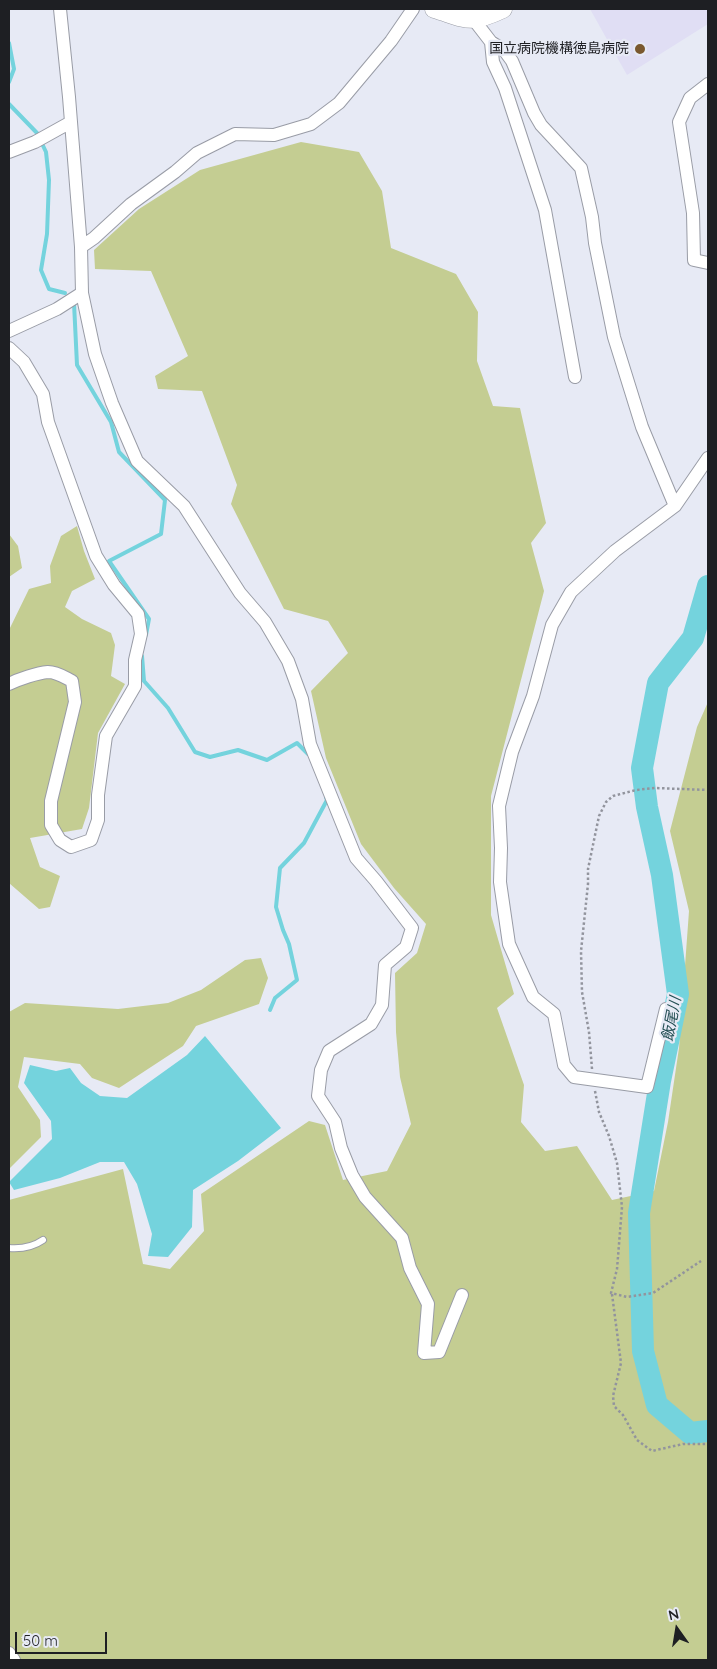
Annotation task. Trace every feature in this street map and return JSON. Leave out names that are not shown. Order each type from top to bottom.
[{"type":"main road","points":[[434,9],[456,17],[474,20],[503,9]]},
{"type":"street","points":[[60,9],[81,247],[82,293],[95,354],[112,403],[138,461],[184,506],[240,593],[265,622],[288,661],[302,700],[310,744],[356,858],[412,928],[406,947],[385,965],[382,1005],[371,1024],[329,1052],[321,1070],[318,1096],[335,1122],[341,1148],[352,1175],[366,1197],[402,1238],[410,1268],[428,1304],[424,1353],[439,1352],[462,1295]]},
{"type":"street","points":[[81,247],[94,238],[131,204],[175,172],[197,152],[235,134],[274,135],[311,124],[339,103],[391,41],[413,9]]},
{"type":"street","points":[[474,20],[490,42],[504,50],[512,61],[534,113],[541,124],[581,168],[614,337],[642,427],[675,506]]},
{"type":"street","points":[[490,42],[493,62],[504,88],[546,210],[574,377]]},
{"type":"street","points":[[708,84],[690,98],[679,122],[693,213],[694,260],[708,263]]},
{"type":"street","points":[[9,152],[40,140],[71,122]]},
{"type":"street","points":[[9,331],[57,310],[82,293]]},
{"type":"street","points":[[9,348],[24,362],[43,394],[48,422],[96,556],[114,585],[138,614],[142,634],[135,660],[135,686],[106,736],[98,795],[98,820],[90,840],[71,847],[60,840],[51,825],[51,802],[75,702],[72,681],[60,674],[48,672],[20,679],[9,684]]},
{"type":"street","points":[[666,1008],[647,1087],[574,1077],[564,1065],[554,1014],[533,997],[509,944],[500,882],[499,806],[512,752],[533,696],[552,625],[571,592],[615,551],[675,506],[708,458]]},
{"type":"street","points":[[9,1653],[14,1660]]},
{"type":"lane","points":[[9,1248],[18,1249],[36,1245],[44,1240]]},
{"type":"path","points":[[708,790],[655,788],[636,790],[613,796],[606,802],[599,816],[588,869],[581,951],[582,992],[589,1032],[593,1080],[599,1112],[617,1163],[622,1207],[617,1269],[612,1293],[621,1363],[612,1396],[614,1406],[623,1415],[637,1440],[652,1451],[683,1444],[708,1444]]},
{"type":"path","points":[[612,1293],[627,1297],[653,1293],[701,1261]]},
{"type":"shaded area","name":"国立病院機構徳島病院","points":[[590,9],[708,9],[708,24],[627,75]]},
{"type":"green space","points":[[301,142],[359,152],[382,191],[391,248],[456,274],[478,312],[477,361],[493,406],[520,408],[546,523],[531,543],[544,591],[491,796],[491,915],[514,994],[497,1008],[524,1085],[521,1122],[545,1151],[577,1146],[612,1200],[654,1191],[668,1122],[679,1048],[689,911],[670,831],[697,727],[708,702],[708,1660],[9,1660],[9,1200],[123,1169],[143,1264],[170,1269],[204,1231],[201,1194],[309,1121],[325,1125],[343,1180],[387,1171],[411,1124],[400,1077],[396,1032],[395,973],[417,953],[426,924],[394,888],[361,844],[326,758],[311,691],[348,653],[328,621],[284,609],[231,504],[237,485],[202,391],[158,389],[155,376],[188,356],[151,271],[95,269],[94,250],[139,209],[200,170]]},
{"type":"green space","points":[[77,526],[95,579],[72,591],[65,607],[82,619],[111,633],[115,645],[111,676],[125,684],[98,733],[89,808],[82,829],[30,838],[40,867],[60,876],[50,907],[39,909],[9,883],[9,630],[29,589],[51,583],[50,566],[61,536]]},
{"type":"green space","points":[[9,534],[18,546],[22,568],[9,577]]},
{"type":"green space","points":[[261,958],[268,978],[259,1004],[196,1026],[183,1046],[119,1088],[92,1078],[80,1064],[24,1057],[18,1087],[40,1120],[41,1137],[9,1169],[9,1012],[25,1003],[118,1009],[168,1003],[201,990],[245,960]]},
{"type":"water","points":[[205,1036],[281,1128],[238,1161],[193,1190],[192,1227],[168,1257],[148,1256],[152,1234],[137,1184],[124,1162],[100,1162],[60,1178],[14,1190],[9,1182],[52,1139],[51,1121],[24,1083],[30,1065],[56,1071],[70,1068],[81,1083],[100,1096],[127,1098],[187,1055]]},
{"type":"waterway","points":[[9,43],[14,69],[9,82]]},
{"type":"waterway","points":[[9,104],[37,133],[46,152],[49,180],[47,234],[41,270],[49,289],[65,293]]},
{"type":"waterway","points":[[74,303],[77,365],[111,422],[119,452],[165,500],[161,534],[109,561],[149,619],[146,635]]},
{"type":"waterway","name":"飯尾川","points":[[708,586],[693,638],[658,683],[642,768],[647,807],[662,875],[678,994],[660,1081],[639,1213],[643,1351],[657,1405],[690,1433],[708,1431]]},
{"type":"waterway","points":[[142,656],[144,681],[168,708],[195,752],[210,757],[238,750],[267,760],[297,743],[308,754]]},
{"type":"waterway","points":[[270,1010],[275,998],[297,980],[289,944],[276,907],[280,868],[304,843],[327,800],[326,797]]},
{"type":"place","name":"国立病院機構徳島病院","points":[[640,49]]}]
